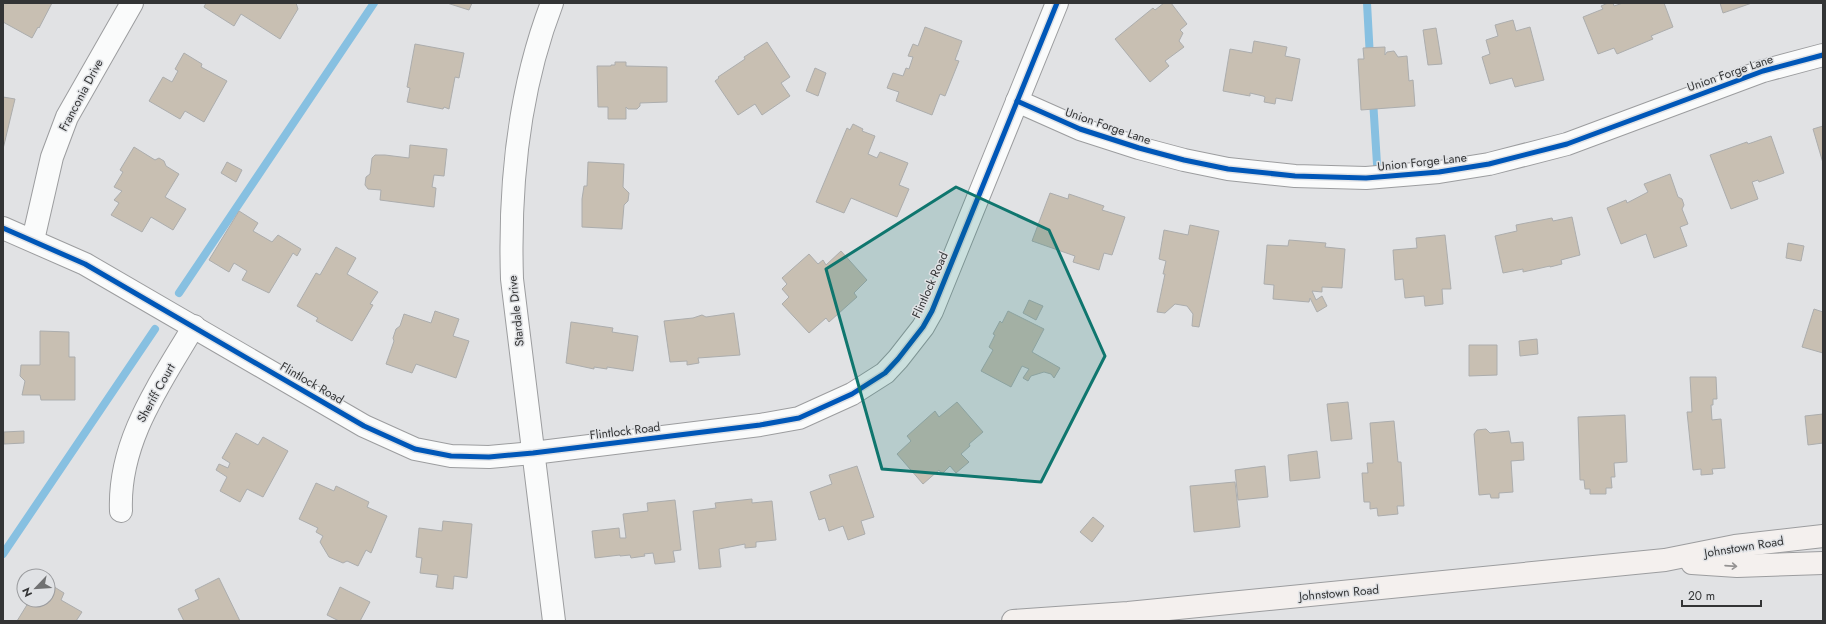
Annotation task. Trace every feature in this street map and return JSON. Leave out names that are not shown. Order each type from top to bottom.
[{"type":"main road","name":"Johnstown Road","points":[[1013,621],[1128,613],[1664,560],[1735,546],[1823,536]]},
{"type":"main road","name":"Johnstown Road","points":[[1664,560],[1737,566],[1823,562]]},
{"type":"street","name":"Franconia Drive","points":[[34,240],[52,157],[67,117],[132,3]]},
{"type":"street","name":"Stardale Drive","points":[[552,3],[534,55],[517,143],[512,188],[512,279],[554,621]]},
{"type":"street","name":"Flintlock Road","points":[[3,228],[34,240],[85,264],[364,426],[415,449],[451,456],[489,457],[760,425],[799,418],[852,394],[885,373],[923,327],[932,311],[1057,3]]},
{"type":"street","name":"Union Forge Lane","points":[[1017,101],[1080,129],[1139,148],[1184,160],[1228,169],[1295,176],[1366,178],[1439,172],[1482,166],[1560,146],[1763,71],[1823,54]]},
{"type":"street","name":"Sheriff Court","points":[[121,511],[124,467],[141,418],[194,326]]},
{"type":"highlighted area","points":[[956,187],[1049,230],[1105,356],[1041,482],[882,469],[826,269]]},
{"type":"building","points":[[3,3],[52,3],[32,38],[3,22]]},
{"type":"building","points":[[206,3],[296,3],[298,9],[280,39],[241,14],[234,26],[204,7]]},
{"type":"building","points":[[447,3],[472,3],[469,10]]},
{"type":"building","points":[[1164,3],[1171,3],[1187,24],[1180,30],[1183,33],[1179,41],[1184,47],[1165,61],[1169,66],[1150,82],[1115,39],[1153,8],[1155,10]]},
{"type":"building","points":[[1608,3],[1613,3],[1614,6],[1623,3],[1664,3],[1673,27],[1651,36],[1653,39],[1617,54],[1614,48],[1598,54],[1583,17],[1603,9],[1601,6]]},
{"type":"building","points":[[1720,3],[1752,3],[1723,13]]},
{"type":"building","points":[[1513,20],[1516,31],[1530,27],[1544,80],[1515,87],[1512,78],[1490,84],[1482,57],[1490,54],[1486,40],[1498,36],[1495,25]]},
{"type":"building","points":[[925,27],[962,41],[955,60],[959,61],[945,96],[940,94],[932,115],[896,101],[899,92],[887,88],[893,73],[903,76],[906,68],[909,69],[913,57],[908,56],[913,44],[918,46]]},
{"type":"building","points":[[1436,28],[1442,64],[1428,65],[1423,30]]},
{"type":"building","points":[[1254,41],[1287,47],[1285,56],[1300,59],[1292,101],[1276,98],[1275,104],[1264,102],[1265,97],[1263,96],[1250,93],[1250,96],[1223,91],[1230,49],[1252,53]]},
{"type":"building","points":[[767,42],[790,77],[781,83],[790,96],[762,115],[755,104],[738,115],[715,81],[719,78],[718,77],[745,59],[744,57]]},
{"type":"building","points":[[415,44],[464,53],[459,78],[455,77],[449,109],[407,102],[410,88],[407,87]]},
{"type":"building","points":[[1385,47],[1385,55],[1387,52],[1394,51],[1398,57],[1407,56],[1409,81],[1413,80],[1415,106],[1361,110],[1358,59],[1364,59],[1363,48]]},
{"type":"building","points":[[184,53],[202,64],[201,67],[227,81],[204,122],[185,111],[180,119],[149,101],[163,77],[172,82],[178,71],[175,69]]},
{"type":"building","points":[[615,62],[626,62],[626,66],[667,67],[667,102],[640,103],[640,106],[637,109],[628,109],[626,107],[626,119],[608,119],[608,107],[598,107],[597,66],[611,66],[615,65]]},
{"type":"building","points":[[815,68],[826,73],[818,96],[806,91]]},
{"type":"building","points":[[3,97],[15,99],[3,149]]},
{"type":"building","points":[[853,124],[863,129],[862,131],[875,136],[868,154],[877,158],[880,152],[908,163],[899,185],[909,189],[897,217],[851,198],[844,213],[816,202],[847,128],[850,130]]},
{"type":"building","points":[[1823,126],[1823,163],[1813,129]]},
{"type":"building","points":[[1771,136],[1784,173],[1759,182],[1758,180],[1752,182],[1758,199],[1731,209],[1710,155],[1747,142],[1748,144]]},
{"type":"building","points":[[410,145],[447,149],[444,176],[434,175],[432,187],[436,188],[434,207],[380,200],[381,190],[368,189],[365,185],[366,177],[370,174],[372,158],[375,155],[409,158]]},
{"type":"building","points":[[134,147],[155,160],[159,158],[164,161],[166,166],[179,174],[165,197],[186,209],[173,230],[151,217],[142,232],[111,215],[119,203],[114,200],[122,191],[114,187],[123,172],[120,170]]},
{"type":"building","points":[[227,162],[242,170],[236,182],[221,173]]},
{"type":"building","points":[[588,162],[624,164],[623,187],[629,193],[628,201],[624,205],[622,229],[582,227],[582,199],[584,186],[587,186]]},
{"type":"building","points":[[1670,174],[1678,197],[1682,199],[1684,205],[1682,209],[1688,224],[1680,227],[1687,246],[1654,258],[1646,234],[1621,244],[1607,208],[1626,200],[1627,203],[1648,192],[1644,184]]},
{"type":"building","points":[[1050,193],[1068,199],[1069,194],[1104,206],[1102,210],[1125,217],[1112,255],[1104,253],[1099,270],[1073,262],[1075,256],[1032,241]]},
{"type":"building","points":[[239,211],[258,223],[253,231],[272,242],[278,235],[301,249],[297,256],[293,253],[269,293],[242,280],[247,271],[234,263],[229,272],[209,260]]},
{"type":"building","points":[[1572,217],[1580,255],[1561,260],[1562,264],[1550,267],[1523,272],[1523,269],[1503,273],[1495,236],[1517,231],[1516,225],[1552,218],[1553,221]]},
{"type":"building","points":[[1190,225],[1219,231],[1199,327],[1192,326],[1193,314],[1187,306],[1175,304],[1165,313],[1157,312],[1165,274],[1163,274],[1166,261],[1159,259],[1164,230],[1188,235]]},
{"type":"building","points":[[1445,235],[1451,289],[1442,289],[1443,304],[1425,306],[1424,296],[1405,298],[1403,279],[1395,280],[1393,250],[1417,248],[1416,238]]},
{"type":"building","points":[[1289,240],[1326,243],[1325,247],[1345,249],[1342,288],[1322,287],[1322,292],[1312,291],[1316,300],[1322,296],[1327,306],[1317,312],[1310,298],[1309,302],[1273,299],[1274,285],[1264,284],[1267,245],[1288,246]]},
{"type":"building","points":[[1788,243],[1804,246],[1801,261],[1786,258]]},
{"type":"building","points":[[336,247],[356,258],[347,274],[378,292],[370,304],[373,305],[352,341],[316,321],[318,318],[297,306],[316,273],[320,275]]},
{"type":"building","points":[[841,251],[867,280],[854,293],[857,297],[829,322],[826,318],[809,333],[782,304],[789,297],[782,289],[787,284],[782,278],[809,254],[818,264],[823,260],[826,265]]},
{"type":"building","points":[[1029,300],[1043,306],[1036,320],[1023,313]]},
{"type":"building","points":[[1814,309],[1823,312],[1823,353],[1802,347]]},
{"type":"building","points":[[435,311],[459,319],[453,336],[469,341],[456,378],[416,364],[412,373],[386,364],[394,341],[393,338],[396,329],[400,326],[404,314],[431,323]]},
{"type":"building","points":[[1008,311],[1044,329],[1032,352],[1060,368],[1054,378],[1051,374],[1044,372],[1031,376],[1028,381],[1023,378],[1029,369],[1022,366],[1011,387],[981,371],[993,350],[989,347],[995,335],[993,334],[1000,321],[1002,323]]},
{"type":"building","points":[[734,313],[740,355],[698,358],[699,363],[687,365],[687,361],[670,362],[664,321],[693,318],[702,315],[706,317]]},
{"type":"building","points":[[571,322],[613,328],[612,332],[638,336],[633,371],[607,367],[607,369],[594,367],[594,369],[566,363]]},
{"type":"building","points":[[40,331],[69,332],[69,357],[75,357],[75,400],[41,400],[40,395],[22,395],[25,381],[20,376],[21,365],[40,365]]},
{"type":"building","points":[[1537,339],[1538,354],[1520,356],[1519,341]]},
{"type":"building","points":[[1469,345],[1497,345],[1497,375],[1469,376]]},
{"type":"building","points":[[1690,377],[1716,377],[1717,399],[1713,399],[1713,405],[1711,405],[1712,420],[1721,419],[1725,468],[1712,469],[1713,474],[1701,475],[1701,469],[1693,470],[1687,412],[1692,412]]},
{"type":"building","points":[[957,402],[983,432],[969,444],[970,446],[961,454],[969,462],[956,473],[950,466],[942,474],[939,470],[923,484],[897,454],[911,441],[907,436],[935,411],[939,417]]},
{"type":"building","points":[[1348,402],[1352,439],[1331,441],[1327,404]]},
{"type":"building","points":[[1823,414],[1823,443],[1808,445],[1805,416]]},
{"type":"building","points":[[1625,415],[1627,462],[1614,463],[1615,477],[1611,477],[1612,488],[1606,488],[1606,494],[1590,494],[1590,489],[1585,489],[1584,480],[1580,480],[1578,417]]},
{"type":"building","points":[[1394,421],[1398,462],[1401,462],[1404,506],[1397,506],[1398,514],[1378,516],[1377,508],[1370,509],[1370,502],[1364,502],[1362,473],[1368,473],[1367,463],[1373,463],[1370,423]]},
{"type":"building","points":[[1486,429],[1490,433],[1509,431],[1511,443],[1523,442],[1524,460],[1511,461],[1513,492],[1499,493],[1499,498],[1491,498],[1490,494],[1479,495],[1474,434],[1477,430]]},
{"type":"building","points":[[24,431],[24,443],[4,444],[4,432]]},
{"type":"building","points":[[236,433],[258,445],[263,437],[288,451],[263,497],[247,489],[240,502],[220,491],[227,477],[216,470],[219,464],[228,468],[230,463],[222,458]]},
{"type":"building","points":[[1317,451],[1320,478],[1290,481],[1288,455]]},
{"type":"building","points":[[857,466],[874,517],[861,521],[865,534],[848,540],[843,526],[829,531],[825,518],[819,520],[810,492],[832,484],[829,475]]},
{"type":"building","points":[[1265,466],[1268,497],[1238,500],[1235,470]]},
{"type":"building","points":[[1235,482],[1240,527],[1194,532],[1190,486]]},
{"type":"building","points":[[316,483],[334,491],[336,486],[369,502],[367,507],[387,516],[371,553],[366,550],[358,566],[347,561],[343,563],[329,557],[320,542],[323,536],[316,532],[318,528],[299,519]]},
{"type":"building","points":[[752,499],[752,503],[772,501],[776,540],[756,542],[756,547],[745,548],[745,544],[719,549],[721,567],[699,569],[693,511],[716,508],[715,503]]},
{"type":"building","points":[[675,500],[681,550],[673,551],[675,562],[655,564],[653,553],[631,558],[630,555],[620,555],[595,558],[592,531],[619,528],[620,538],[626,538],[623,514],[648,511],[647,503]]},
{"type":"building","points":[[1093,517],[1104,526],[1092,542],[1080,532]]},
{"type":"building","points":[[443,521],[472,524],[467,578],[454,576],[453,589],[436,587],[438,575],[420,573],[422,558],[416,557],[419,528],[442,531]]},
{"type":"building","points":[[219,578],[240,621],[184,621],[178,609],[199,599],[195,590]]},
{"type":"building","points":[[340,587],[370,602],[360,621],[339,621],[327,615]]},
{"type":"building","points":[[56,588],[64,593],[61,600],[82,612],[76,621],[17,621],[25,608],[56,608]]},
{"type":"waterway","points":[[179,293],[374,3]]},
{"type":"waterway","points":[[1367,3],[1370,58]]},
{"type":"waterway","points":[[1373,100],[1377,164]]},
{"type":"waterway","points":[[3,554],[155,329]]},
{"type":"cycle path","points":[[3,228],[85,264],[364,426],[415,449],[451,456],[489,457],[760,425],[799,418],[852,394],[885,373],[923,327],[932,311],[1057,3]]},
{"type":"cycle path","points":[[1017,101],[1080,129],[1139,148],[1184,160],[1228,169],[1295,176],[1366,178],[1439,172],[1489,164],[1567,144],[1763,71],[1823,55]]}]
